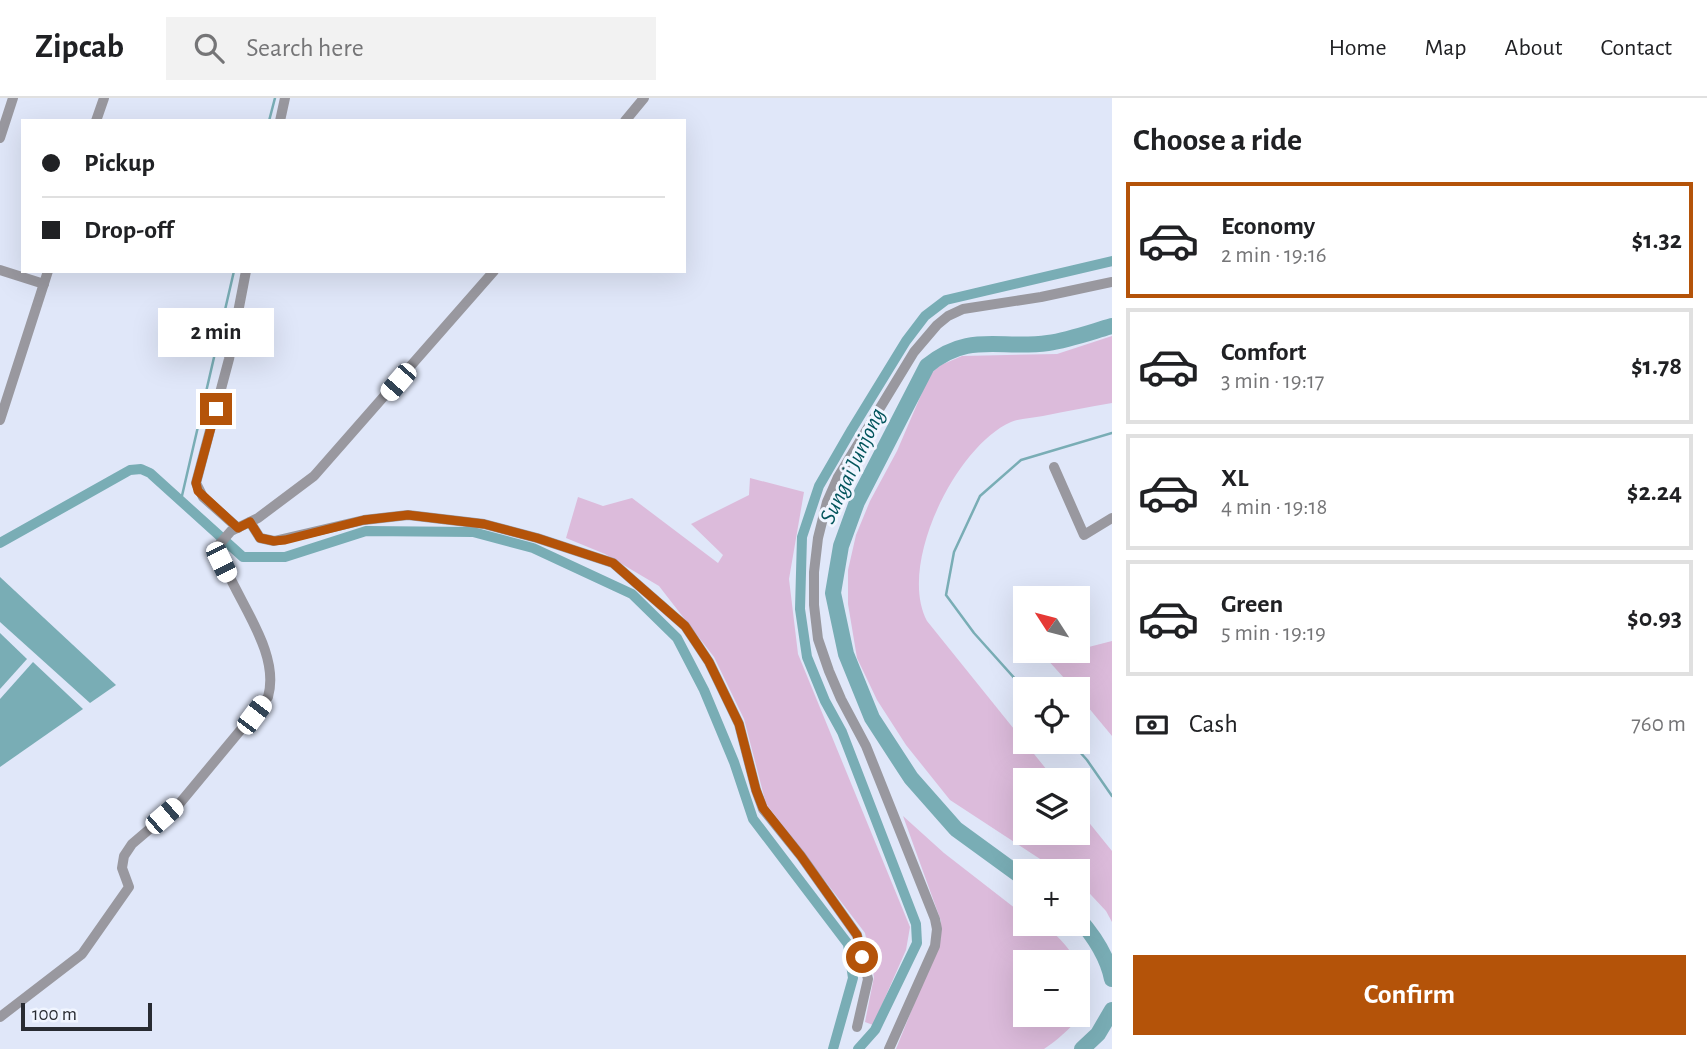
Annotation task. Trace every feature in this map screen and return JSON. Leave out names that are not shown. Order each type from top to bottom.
[{"type":"street","points":[[0,138],[13,98]]},
{"type":"street","points":[[97,119],[104,98]]},
{"type":"street","points":[[280,119],[285,98]]},
{"type":"street","points":[[627,119],[644,98]]},
{"type":"street","points":[[0,270],[44,284]]},
{"type":"street","points":[[0,419],[47,273]]},
{"type":"street","points":[[234,529],[202,497],[196,483],[229,359],[246,273]]},
{"type":"street","points":[[0,1017],[82,954],[129,887],[122,868],[124,856],[132,844],[180,803],[268,696],[272,683],[270,667],[254,626],[221,562],[218,546],[234,529],[250,522],[314,476],[493,273]]},
{"type":"street","points":[[889,1049],[935,946],[937,929],[866,746],[841,699],[818,639],[814,572],[818,538],[827,502],[838,477],[914,352],[926,335],[948,316],[963,309],[1041,297],[1112,282]]},
{"type":"street","points":[[1054,467],[1084,535],[1112,518]]},
{"type":"street","points":[[250,522],[260,538],[274,541],[364,520],[408,515],[484,524],[613,563],[685,626],[709,662],[739,724],[763,808],[857,935],[868,979],[857,1027]]},
{"type":"shaded area","points":[[1112,336],[1112,403],[1011,422],[990,435],[970,455],[952,481],[926,540],[920,570],[920,597],[927,621],[1013,728],[1013,754],[1034,754],[1045,768],[1013,768],[1013,841],[950,800],[906,745],[877,700],[857,658],[848,604],[848,570],[856,535],[870,501],[897,451],[930,374],[941,365],[962,356],[1057,354]]},
{"type":"shaded area","points":[[750,478],[804,492],[789,579],[798,654],[910,927],[906,950],[873,1025],[865,1022],[874,977],[865,933],[766,804],[744,719],[714,657],[659,586],[605,554],[566,538],[578,497],[603,506],[632,498],[718,563],[723,555],[691,524],[749,495]]},
{"type":"shaded area","points":[[0,577],[116,685],[90,703],[0,622]]},
{"type":"shaded area","points":[[0,633],[27,659],[0,689]]},
{"type":"shaded area","points":[[1112,641],[1112,736],[1090,709],[1090,677],[1063,677],[1051,663],[1090,663],[1090,647]]},
{"type":"shaded area","points":[[33,662],[83,709],[0,767],[0,699]]},
{"type":"shaded area","points":[[903,816],[944,853],[1013,907],[1013,936],[1057,936],[1066,946],[1069,950],[1013,950],[1013,1027],[1071,1027],[1044,1049],[896,1049],[941,937],[941,921]]},
{"type":"shaded area","points":[[1090,824],[1112,851],[1112,922],[1090,894],[1090,859],[1040,859],[1019,845],[1090,845]]},
{"type":"waterway","points":[[270,119],[275,98]]},
{"type":"waterway","points":[[858,1049],[875,1030],[917,943],[916,924],[842,732],[825,701],[807,657],[800,609],[802,537],[819,486],[906,341],[925,316],[946,300],[1112,261]]},
{"type":"waterway","points":[[181,500],[234,273]]},
{"type":"waterway","name":"Sungai Junjong","points":[[1013,871],[956,829],[911,778],[872,718],[846,654],[833,593],[841,546],[857,502],[927,366],[942,355],[971,345],[1048,343],[1112,326]]},
{"type":"waterway","points":[[1013,677],[974,633],[946,595],[954,552],[980,496],[1021,460],[1112,433]]},
{"type":"waterway","points":[[0,543],[130,470],[141,469],[150,473],[243,557],[285,557],[366,531],[473,532],[533,548],[632,594],[677,638],[704,690],[734,762],[753,819],[848,944],[853,978],[833,1049]]},
{"type":"waterway","points":[[1082,754],[1112,796]]},
{"type":"waterway","name":"Sungai Junjong","points":[[1090,933],[1107,962],[1112,979]]},
{"type":"waterway","name":"Sungai Junjong","points":[[1082,1049],[1098,1034],[1112,1010]]},
{"type":"route","points":[[216,409],[196,483],[198,491],[238,528],[250,522],[260,538],[285,540],[364,520],[408,515],[484,524],[613,563],[685,626],[709,662],[739,724],[763,808],[857,935],[862,957]]}]
